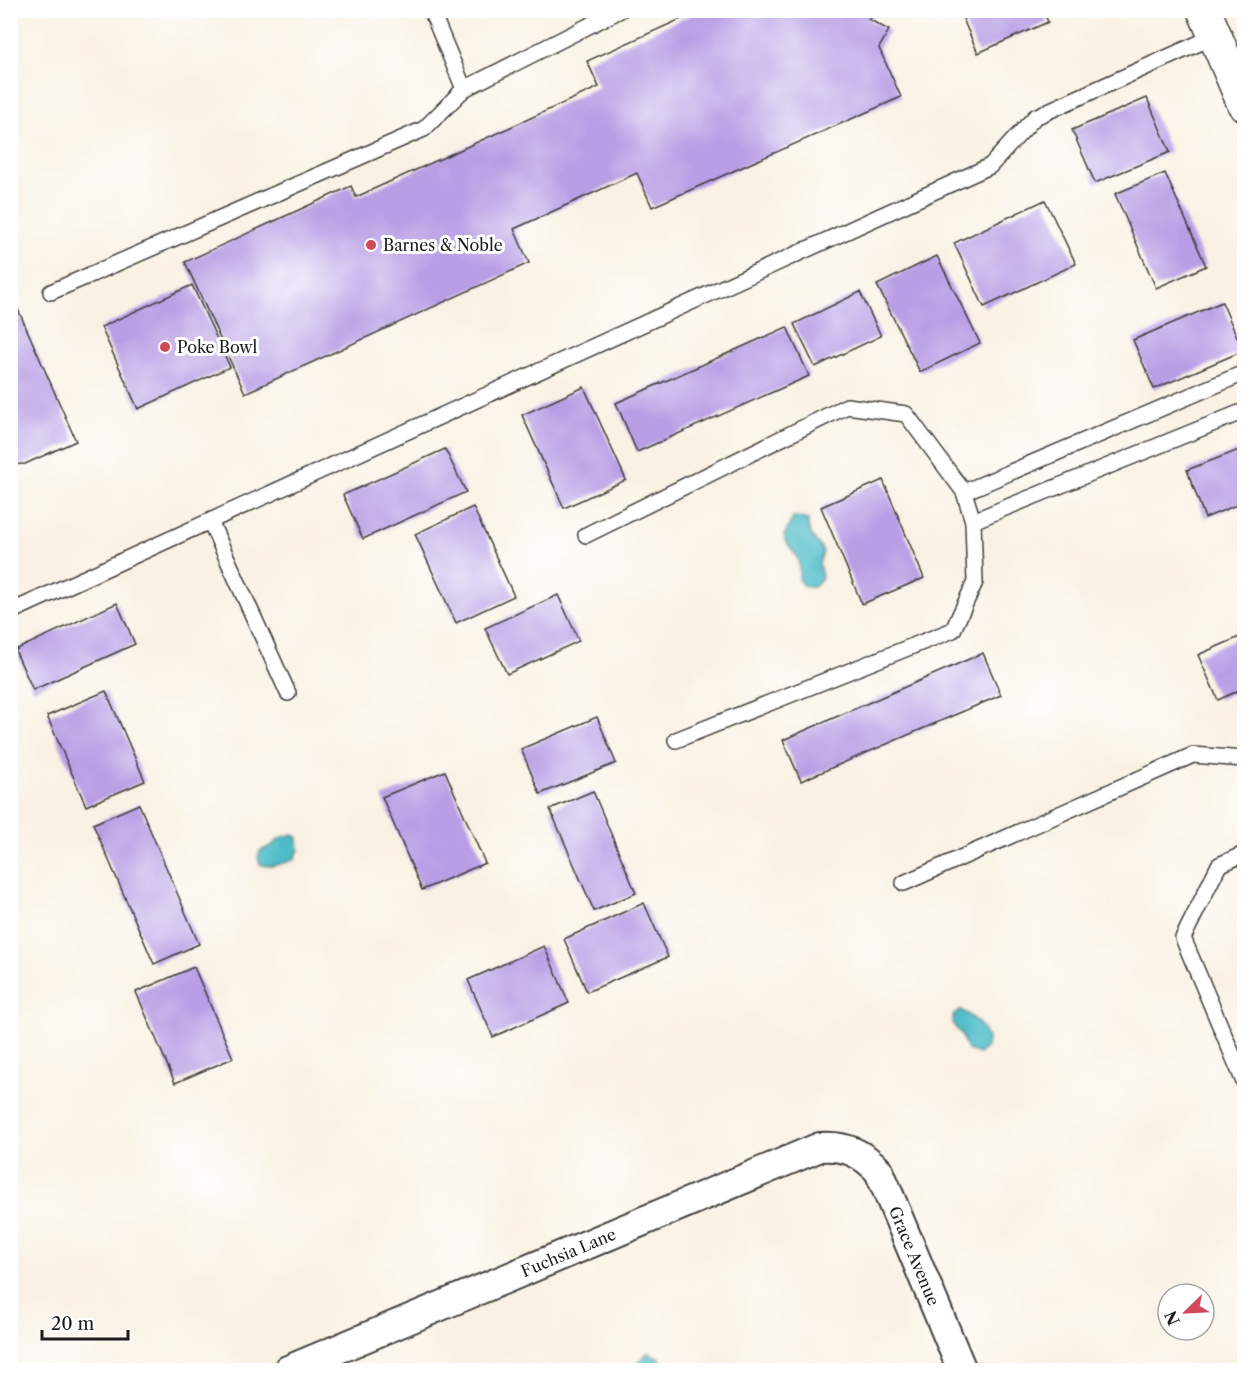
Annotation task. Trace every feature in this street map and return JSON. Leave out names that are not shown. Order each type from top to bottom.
[{"type":"main road","points":[[1210,23],[1245,104]]},
{"type":"street","name":"Fuchsia Lane","points":[[288,1371],[820,1147],[834,1146],[854,1150]]},
{"type":"street","name":"Grace Avenue","points":[[854,1150],[870,1161],[879,1171],[962,1371]]},
{"type":"lane","points":[[431,10],[464,89]]},
{"type":"lane","points":[[51,292],[424,129],[464,89],[620,10]]},
{"type":"lane","points":[[10,612],[990,166],[1035,117],[1210,23]]},
{"type":"lane","points":[[964,492],[1245,373]]},
{"type":"lane","points":[[586,535],[847,406],[906,414],[964,492],[973,521],[975,582],[953,630],[676,740]]},
{"type":"lane","points":[[973,521],[1245,411]]},
{"type":"lane","points":[[210,521],[288,693]]},
{"type":"lane","points":[[904,883],[1193,755],[1245,759]]},
{"type":"lane","points":[[1245,854],[1219,865],[1183,938],[1245,1082]]},
{"type":"water","points":[[793,518],[808,520],[809,530],[823,552],[819,564],[822,577],[817,585],[812,587],[803,586],[799,580],[797,557],[785,540],[784,535]]},
{"type":"water","points":[[293,834],[298,838],[299,850],[294,860],[272,866],[260,864],[258,857],[260,851],[271,846],[280,838]]},
{"type":"water","points":[[961,1010],[984,1030],[987,1047],[979,1054],[967,1050],[961,1034],[952,1023],[954,1014]]},
{"type":"water","points":[[649,1353],[660,1358],[665,1370],[641,1370],[639,1362]]},
{"type":"building","points":[[701,10],[886,10],[868,19],[889,30],[879,48],[901,97],[652,207],[637,173],[514,229],[529,263],[245,393],[185,262],[351,186],[356,197],[599,87],[587,61]]},
{"type":"building","points":[[959,10],[1043,10],[1048,22],[978,53]]},
{"type":"building","points":[[1147,98],[1170,152],[1095,183],[1072,130]]},
{"type":"building","points":[[1165,173],[1206,266],[1156,288],[1115,194]]},
{"type":"building","points":[[1045,200],[1076,264],[984,307],[954,243]]},
{"type":"building","points":[[937,256],[980,343],[920,372],[877,285]]},
{"type":"building","name":"Poke Bowl","points":[[192,285],[230,367],[138,409],[101,327]]},
{"type":"building","points":[[10,291],[76,441],[25,464],[10,465]]},
{"type":"building","points":[[860,292],[881,336],[815,367],[794,324]]},
{"type":"building","points":[[1222,302],[1243,351],[1154,389],[1133,340]]},
{"type":"building","points":[[787,327],[809,376],[637,452],[616,403]]},
{"type":"building","points":[[584,387],[626,480],[564,508],[522,415]]},
{"type":"building","points":[[1244,448],[1244,502],[1205,518],[1187,470]]},
{"type":"building","points":[[445,449],[466,492],[363,539],[343,495]]},
{"type":"building","points":[[883,480],[924,578],[862,604],[821,507]]},
{"type":"building","points":[[473,507],[514,596],[456,623],[415,534]]},
{"type":"building","points":[[558,595],[579,641],[507,674],[485,628]]},
{"type":"building","points":[[117,603],[135,644],[33,690],[15,650]]},
{"type":"building","points":[[1244,635],[1244,688],[1218,700],[1198,655]]},
{"type":"building","points":[[983,653],[1001,695],[801,781],[783,740]]},
{"type":"building","points":[[106,691],[145,781],[86,806],[47,716]]},
{"type":"building","points":[[597,717],[616,763],[540,794],[521,749]]},
{"type":"building","points":[[445,771],[485,863],[422,890],[382,797]]},
{"type":"building","points":[[593,791],[636,893],[594,911],[550,809]]},
{"type":"building","points":[[139,804],[199,944],[154,964],[93,824]]},
{"type":"building","points":[[644,903],[668,957],[587,992],[564,939]]},
{"type":"building","points":[[544,946],[569,1003],[493,1037],[468,980]]},
{"type":"building","points":[[194,967],[233,1058],[175,1083],[136,992]]},
{"type":"place","name":"Barnes & Noble","points":[[371,245]]},
{"type":"place","name":"Poke Bowl","points":[[165,347]]}]
